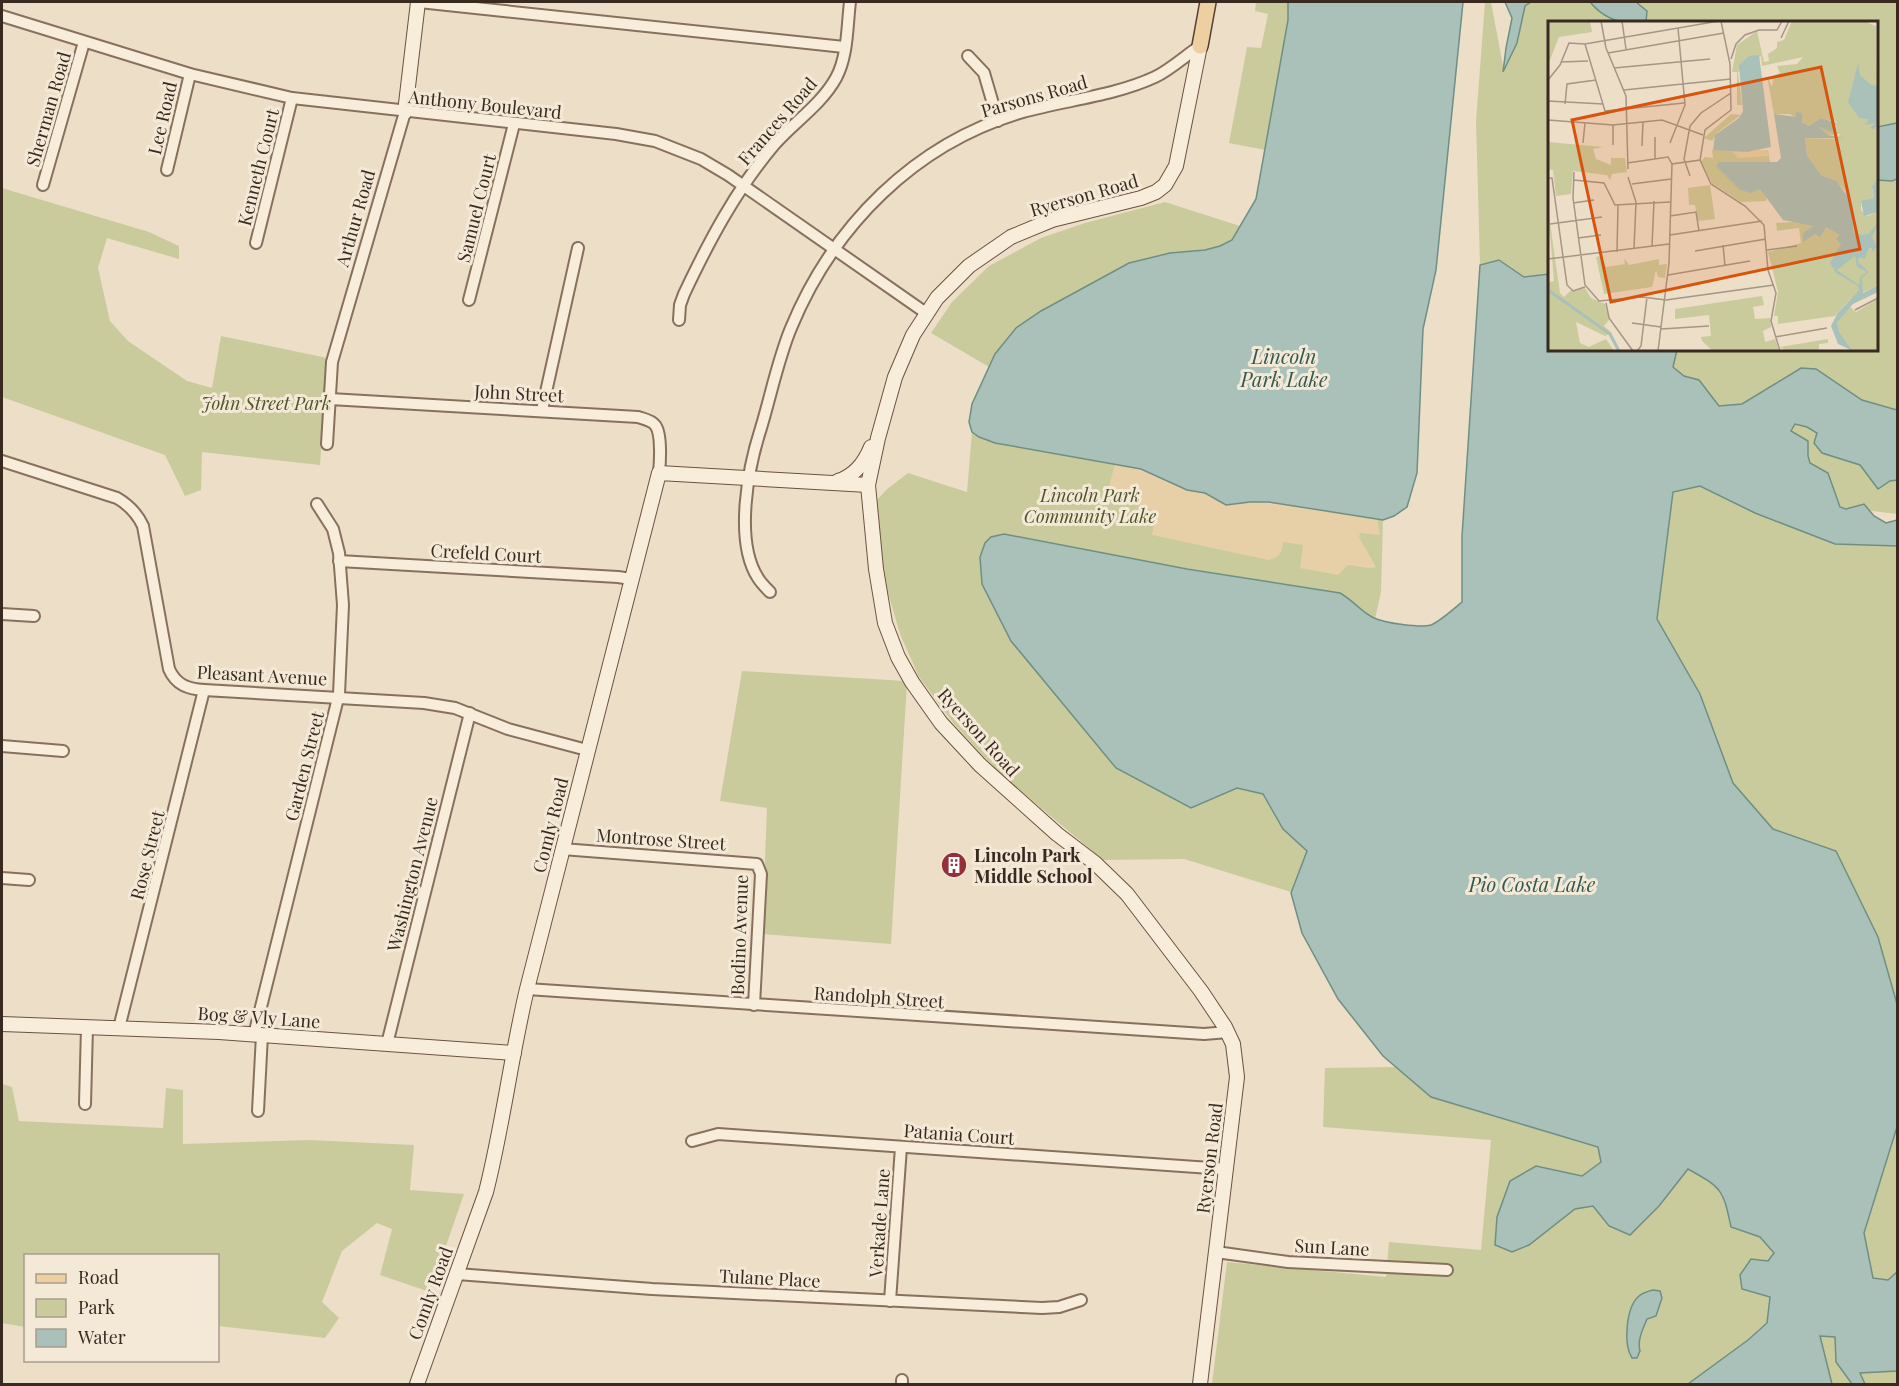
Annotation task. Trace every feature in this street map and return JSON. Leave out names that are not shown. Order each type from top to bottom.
[{"type":"main road","name":"Arthur Road","points":[[405,112],[418,2]]},
{"type":"main road","points":[[1200,46],[1208,2]]},
{"type":"main road","name":"Ryerson Road","points":[[1200,46],[1176,166],[1165,185],[1156,192],[1141,198],[1052,220],[1011,237],[969,266],[945,289],[926,313],[903,356],[884,414],[868,485],[876,569],[885,623],[898,657],[917,689],[941,723],[981,765],[1057,834],[1095,863],[1127,894],[1201,991],[1228,1032],[1233,1044],[1237,1077],[1200,1384]]},
{"type":"main road","points":[[835,482],[850,476],[861,466],[870,451],[884,414]]},
{"type":"main road","points":[[659,473],[868,485]]},
{"type":"main road","name":"Comly Road","points":[[417,1384],[488,1182],[527,989],[659,473]]},
{"type":"main road","name":"Bog & Vly Lane","points":[[2,1024],[258,1035],[514,1053]]},
{"type":"street","points":[[418,2],[844,47]]},
{"type":"street","name":"Frances Road","points":[[679,320],[680,305],[684,294],[724,214],[775,145],[820,101],[836,77],[842,62],[850,2]]},
{"type":"street","name":"Anthony Boulevard","points":[[2,16],[190,74],[292,98],[616,134],[655,141],[701,159],[926,313]]},
{"type":"street","name":"Sherman Road","points":[[43,185],[84,42]]},
{"type":"street","name":"Parsons Road","points":[[770,592],[757,578],[747,550],[745,535],[753,453],[790,330],[808,291],[833,249],[866,209],[903,174],[950,143],[998,121],[1022,113],[1122,88],[1156,77],[1200,46]]},
{"type":"street","points":[[968,56],[984,73],[998,121]]},
{"type":"street","name":"Lee Road","points":[[167,170],[190,74]]},
{"type":"street","name":"Kenneth Court","points":[[256,243],[292,98]]},
{"type":"street","name":"Arthur Road","points":[[327,444],[332,362],[405,112]]},
{"type":"street","name":"Samuel Court","points":[[469,300],[514,124]]},
{"type":"street","points":[[542,410],[578,248]]},
{"type":"street","name":"John Street","points":[[330,399],[638,417],[655,424],[659,432],[659,473]]},
{"type":"street","name":"Pleasant Avenue","points":[[2,461],[117,498],[131,507],[143,526],[169,669],[174,679],[183,686],[204,690],[338,696],[424,703],[455,708],[508,729],[587,750]]},
{"type":"street","name":"Garden Street","points":[[258,1111],[258,1035],[338,696],[342,605],[339,561],[333,529],[317,504]]},
{"type":"street","name":"Crefeld Court","points":[[339,561],[631,579]]},
{"type":"street","points":[[2,614],[34,616]]},
{"type":"street","name":"Rose Street","points":[[119,1028],[204,690]]},
{"type":"street","name":"Washington Avenue","points":[[387,1044],[470,713]]},
{"type":"street","points":[[2,746],[63,751]]},
{"type":"street","name":"Montrose Street","points":[[562,849],[744,861],[758,865]]},
{"type":"street","name":"Bodino Avenue","points":[[754,1005],[760,874],[758,865]]},
{"type":"street","points":[[2,878],[29,880]]},
{"type":"street","name":"Randolph Street","points":[[527,989],[1204,1035],[1228,1032]]},
{"type":"street","points":[[85,1104],[87,1027]]},
{"type":"street","name":"Patania Court","points":[[692,1141],[718,1134],[1225,1168]]},
{"type":"street","name":"Verkade Lane","points":[[890,1301],[902,1147]]},
{"type":"street","name":"Sun Lane","points":[[1216,1252],[1288,1262],[1447,1270]]},
{"type":"street","name":"Tulane Place","points":[[456,1274],[652,1289],[1042,1308],[1059,1307],[1081,1300]]},
{"type":"green space","points":[[1256,2],[1288,2],[1288,20],[1265,150],[1229,143],[1247,47],[1261,48],[1268,14],[1255,11]]},
{"type":"green space","points":[[1485,2],[1491,2],[1504,71],[1517,43],[1525,6],[1531,2],[1897,2],[1897,410],[1862,400],[1816,369],[1801,368],[1742,405],[1719,406],[1699,380],[1684,376],[1672,367],[1677,351],[1878,351],[1878,21],[1548,21],[1548,274],[1524,277],[1499,260],[1480,265],[1476,121]]},
{"type":"green space","name":"John Street Park","points":[[2,188],[149,232],[179,246],[179,259],[107,238],[98,268],[110,321],[128,341],[187,381],[212,388],[221,336],[327,358],[320,465],[202,452],[201,490],[185,496],[165,455],[2,397]]},
{"type":"green space","points":[[1165,202],[1240,226],[1232,240],[1220,246],[1205,250],[1170,253],[1129,263],[1041,311],[1016,328],[995,354],[989,367],[931,333],[952,302],[989,266],[1041,238],[1085,223]]},
{"type":"green space","points":[[1795,424],[1817,433],[1814,443],[1822,453],[1860,465],[1877,488],[1897,480],[1897,514],[1840,507],[1828,473],[1810,463],[1808,441],[1791,431]]},
{"type":"green space","name":"Lincoln Park Community Lake","points":[[972,432],[995,443],[1141,469],[1334,512],[1383,520],[1381,592],[1375,619],[1340,593],[991,537],[985,543],[980,557],[1191,808],[1237,788],[1262,794],[1283,829],[1307,851],[1291,892],[1184,859],[1103,860],[997,771],[954,724],[919,677],[900,634],[884,579],[877,500],[908,473],[967,492]]},
{"type":"green space","points":[[1700,486],[1755,513],[1835,544],[1897,546],[1897,1004],[1878,937],[1836,851],[1773,829],[1733,783],[1700,694],[1657,619],[1673,492]]},
{"type":"green space","points":[[742,671],[905,681],[907,683],[891,944],[762,934],[767,808],[720,801]]},
{"type":"green space","points":[[1396,1067],[1678,1120],[1897,1309],[1897,1384],[1212,1384],[1227,1262],[1386,1277],[1389,1242],[1481,1250],[1491,1140],[1323,1127],[1325,1068]]},
{"type":"green space","points":[[2,1084],[12,1087],[19,1121],[163,1128],[166,1088],[183,1090],[183,1144],[309,1140],[414,1145],[410,1190],[464,1194],[430,1292],[380,1275],[392,1229],[377,1223],[342,1251],[322,1302],[339,1318],[325,1338],[219,1326],[219,1254],[24,1254],[24,1327],[2,1323]]},
{"type":"green space","points":[[1897,1127],[1897,1272],[1888,1280],[1873,1278],[1864,1233]]},
{"type":"sand","points":[[1115,464],[1141,469],[1187,490],[1205,493],[1226,505],[1269,502],[1377,519],[1380,535],[1360,533],[1359,537],[1376,567],[1348,565],[1338,575],[1300,568],[1303,545],[1283,542],[1280,554],[1269,560],[1152,535],[1156,512],[1114,497],[1109,486]]},
{"type":"water","name":"Lincoln Park Lake","points":[[1288,2],[1463,2],[1436,270],[1423,329],[1417,473],[1407,507],[1383,520],[1269,502],[1226,505],[1205,493],[1187,490],[1141,469],[995,443],[972,432],[969,422],[972,404],[995,354],[1016,328],[1041,311],[1129,263],[1170,253],[1205,250],[1232,240],[1256,199],[1288,20]]},
{"type":"water","points":[[1505,2],[1531,2],[1525,6],[1517,43],[1503,72],[1512,18]]},
{"type":"water","points":[[1590,2],[1636,2],[1647,11],[1646,21],[1618,21]]},
{"type":"water","points":[[1897,123],[1897,179],[1892,181],[1878,180],[1878,127]]},
{"type":"water","name":"Pio Costa Lake","points":[[1499,260],[1524,277],[1548,274],[1548,351],[1677,351],[1673,367],[1684,376],[1699,380],[1719,406],[1742,404],[1801,368],[1816,369],[1862,400],[1897,410],[1897,480],[1890,481],[1878,489],[1860,465],[1822,453],[1814,443],[1817,433],[1795,424],[1791,431],[1808,441],[1810,463],[1828,473],[1840,507],[1846,509],[1864,504],[1874,516],[1886,523],[1897,520],[1897,546],[1835,544],[1755,513],[1700,486],[1673,492],[1657,619],[1700,694],[1733,783],[1773,829],[1836,851],[1878,937],[1897,1004],[1897,1127],[1864,1233],[1873,1278],[1888,1280],[1897,1272],[1897,1371],[1860,1373],[1865,1384],[1852,1384],[1836,1362],[1835,1337],[1820,1336],[1832,1384],[1688,1384],[1748,1340],[1767,1323],[1770,1297],[1742,1289],[1740,1275],[1751,1259],[1768,1261],[1774,1253],[1760,1237],[1731,1227],[1726,1205],[1719,1191],[1688,1169],[1659,1206],[1630,1235],[1609,1226],[1593,1206],[1575,1209],[1529,1245],[1512,1252],[1495,1245],[1497,1217],[1510,1181],[1536,1166],[1582,1176],[1601,1162],[1598,1147],[1431,1097],[1383,1056],[1338,999],[1302,933],[1291,893],[1307,851],[1283,829],[1263,794],[1237,788],[1191,808],[1116,768],[1011,641],[982,584],[980,557],[985,543],[991,537],[1004,534],[1187,569],[1340,593],[1369,615],[1386,622],[1419,626],[1431,625],[1438,621],[1462,602],[1462,536],[1480,265]]},
{"type":"water","points":[[1653,1290],[1660,1291],[1662,1298],[1656,1316],[1647,1319],[1640,1339],[1640,1351],[1637,1358],[1632,1358],[1627,1344],[1627,1326],[1631,1308],[1639,1296]]},
{"type":"place","name":"Lincoln Park Middle School","points":[[954,865]]}]
